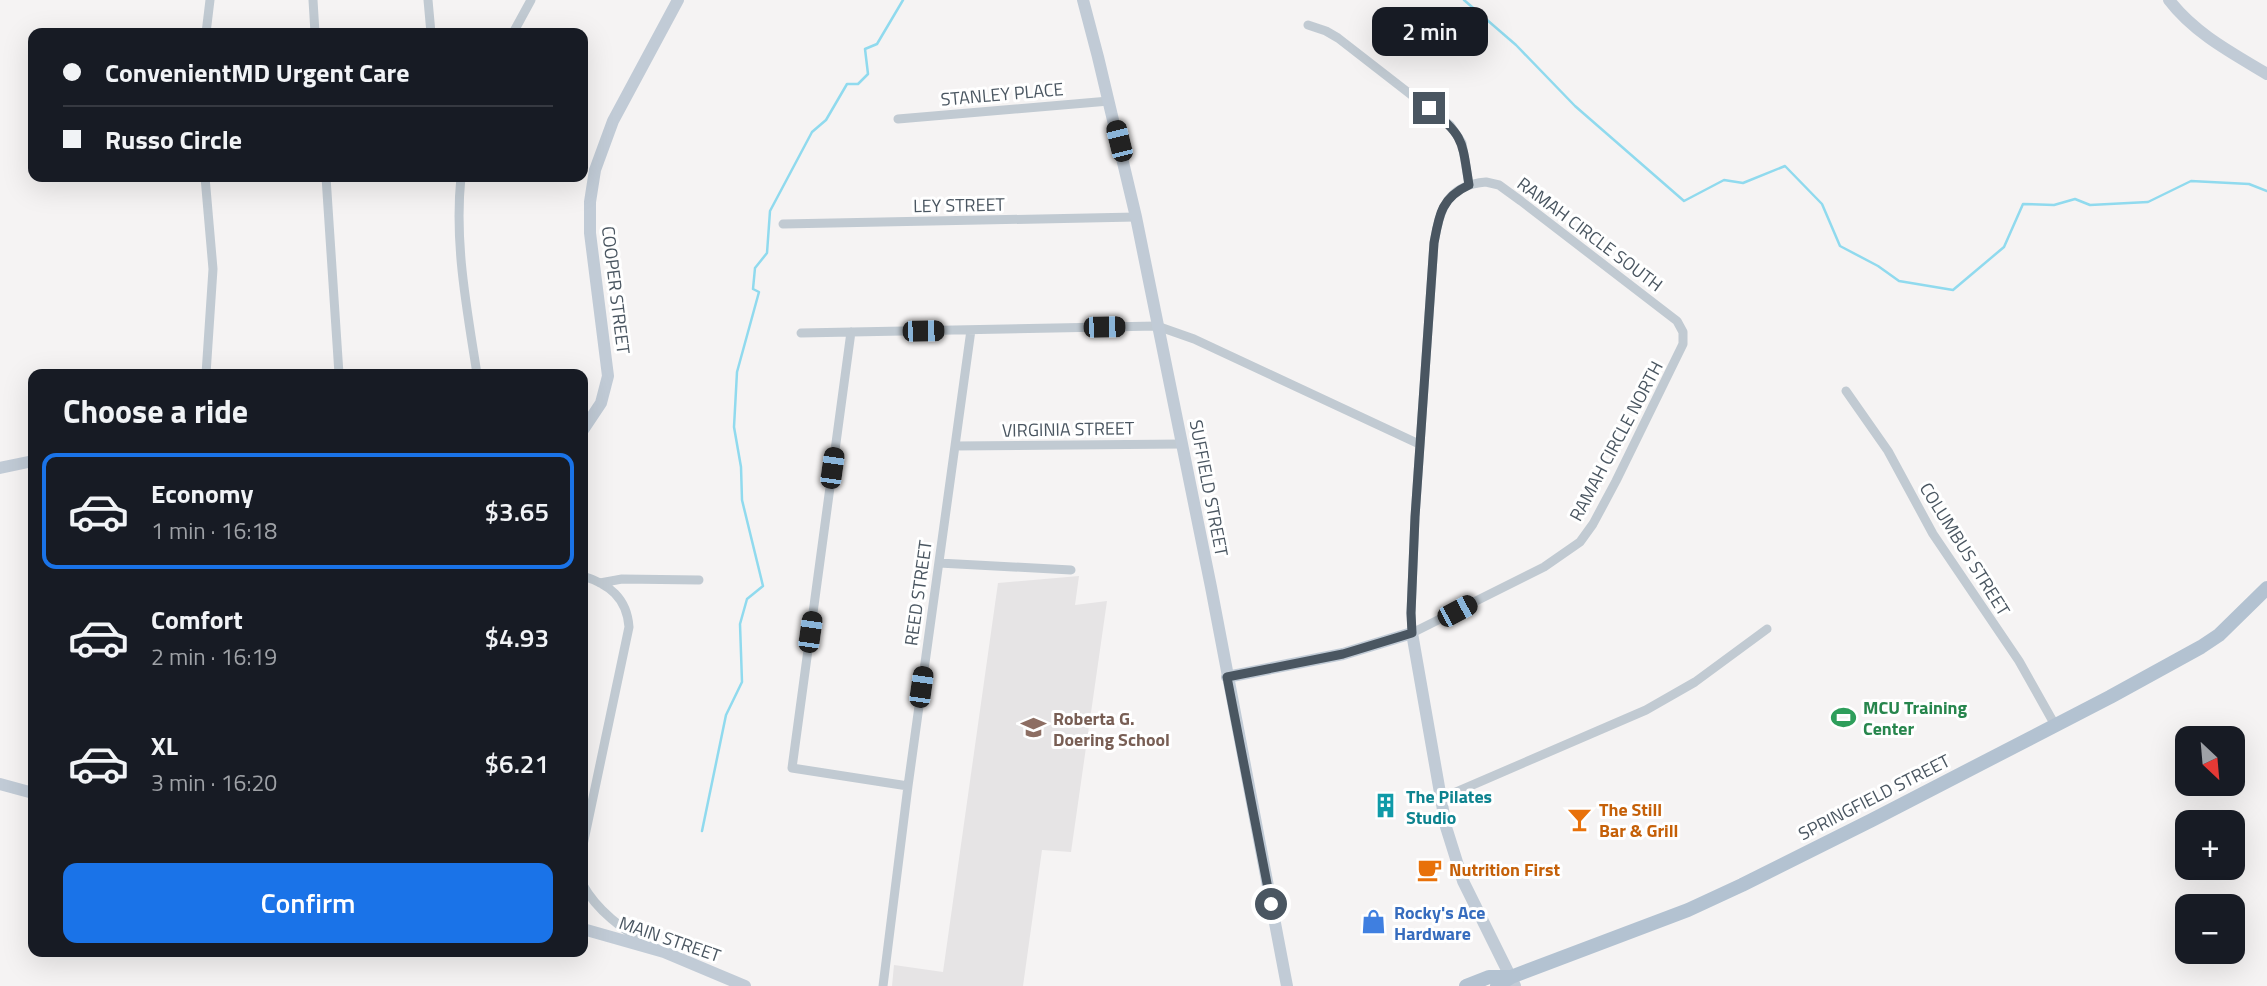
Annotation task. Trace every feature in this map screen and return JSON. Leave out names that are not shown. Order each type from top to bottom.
[{"type":"main road","name":"COOPER STREET","points":[[588,422],[601,403],[608,376],[590,233],[590,202],[595,170],[613,121],[678,0]]},
{"type":"main road","name":"SUFFIELD STREET","points":[[1083,0],[1136,217],[1287,986]]},
{"type":"main road","points":[[2169,0],[2181,15],[2203,34],[2267,74]]},
{"type":"main road","points":[[0,468],[28,462]]},
{"type":"main road","name":"SPRINGFIELD STREET","points":[[1497,986],[1688,909],[1872,820],[2201,647],[2219,635],[2267,587]]},
{"type":"main road","points":[[1227,677],[1343,654],[1412,633],[1446,827],[1463,881],[1513,981]]},
{"type":"main road","points":[[0,784],[28,792]]},
{"type":"main road","name":"MAIN STREET","points":[[588,930],[654,948],[745,986]]},
{"type":"main road","name":"SPRINGFIELD STREET","points":[[1466,986],[1489,977],[1513,981]]},
{"type":"street","points":[[207,28],[210,0]]},
{"type":"street","points":[[313,0],[315,28]]},
{"type":"street","points":[[428,0],[431,28]]},
{"type":"street","points":[[516,28],[531,0]]},
{"type":"street","points":[[1308,25],[1338,38],[1450,125],[1462,143],[1469,185],[1447,200],[1439,217],[1434,243],[1419,444],[1411,602],[1412,633]]},
{"type":"street","name":"STANLEY PLACE","points":[[898,119],[1109,101]]},
{"type":"street","points":[[205,182],[213,269],[206,369]]},
{"type":"street","points":[[326,182],[339,369]]},
{"type":"street","points":[[461,182],[459,249],[476,369]]},
{"type":"street","name":"RAMAH CIRCLE SOUTH","points":[[1469,185],[1486,182],[1499,186],[1677,321],[1683,332]]},
{"type":"street","name":"LEY STREET","points":[[783,224],[1136,217]]},
{"type":"street","points":[[802,333],[1157,326],[1194,339],[1419,444]]},
{"type":"street","name":"REED STREET","points":[[883,986],[971,330]]},
{"type":"street","points":[[851,332],[792,768],[908,786]]},
{"type":"street","name":"RAMAH CIRCLE NORTH","points":[[1412,633],[1544,568],[1580,542],[1616,481],[1677,360],[1683,344],[1683,332]]},
{"type":"street","name":"COLUMBUS STREET","points":[[1846,391],[1888,451],[1933,534],[2019,661],[2055,725]]},
{"type":"street","name":"VIRGINIA STREET","points":[[955,446],[1182,444]]},
{"type":"street","points":[[939,563],[1071,570]]},
{"type":"street","points":[[588,578],[614,591],[621,598],[628,615],[629,627],[588,821]]},
{"type":"street","points":[[600,583],[622,579],[699,580]]},
{"type":"street","points":[[1440,799],[1646,710],[1695,682],[1767,629]]},
{"type":"street","points":[[588,894],[605,913],[654,948]]},
{"type":"shaded area","name":"Roberta G. Doering School","points":[[1079,576],[1075,605],[1107,601],[1071,852],[1042,850],[1023,986],[892,986],[894,965],[943,972],[998,583]]},
{"type":"waterway","points":[[702,831],[726,715],[742,682],[740,624],[747,599],[763,586],[742,500],[741,467],[734,427],[737,372],[759,292],[753,289],[755,268],[767,253],[770,211],[812,132],[826,120],[847,84],[858,84],[868,74],[865,49],[877,44],[903,0]]},
{"type":"waterway","points":[[1464,0],[1516,45],[1575,106],[1684,201],[1724,180],[1743,183],[1785,166],[1822,204],[1840,246],[1878,266],[1899,281],[1953,290],[2004,247],[2023,204],[2054,205],[2075,199],[2090,205],[2148,202],[2191,181],[2249,184],[2267,191]]},
{"type":"place","name":"MCU Training Center","points":[[1843,717]]},
{"type":"place","name":"Roberta G. Doering School","points":[[1033,728]]},
{"type":"place","name":"The Pilates Studio","points":[[1386,806]]},
{"type":"place","name":"The Still Bar & Grill","points":[[1579,819]]},
{"type":"place","name":"Nutrition First","points":[[1429,869]]},
{"type":"place","name":"Rocky's Ace Hardware","points":[[1374,922]]},
{"type":"route","points":[[1271,904],[1227,677],[1343,654],[1412,633],[1415,517],[1434,243],[1439,217],[1447,200],[1469,185],[1462,143],[1450,125],[1429,108]]}]
